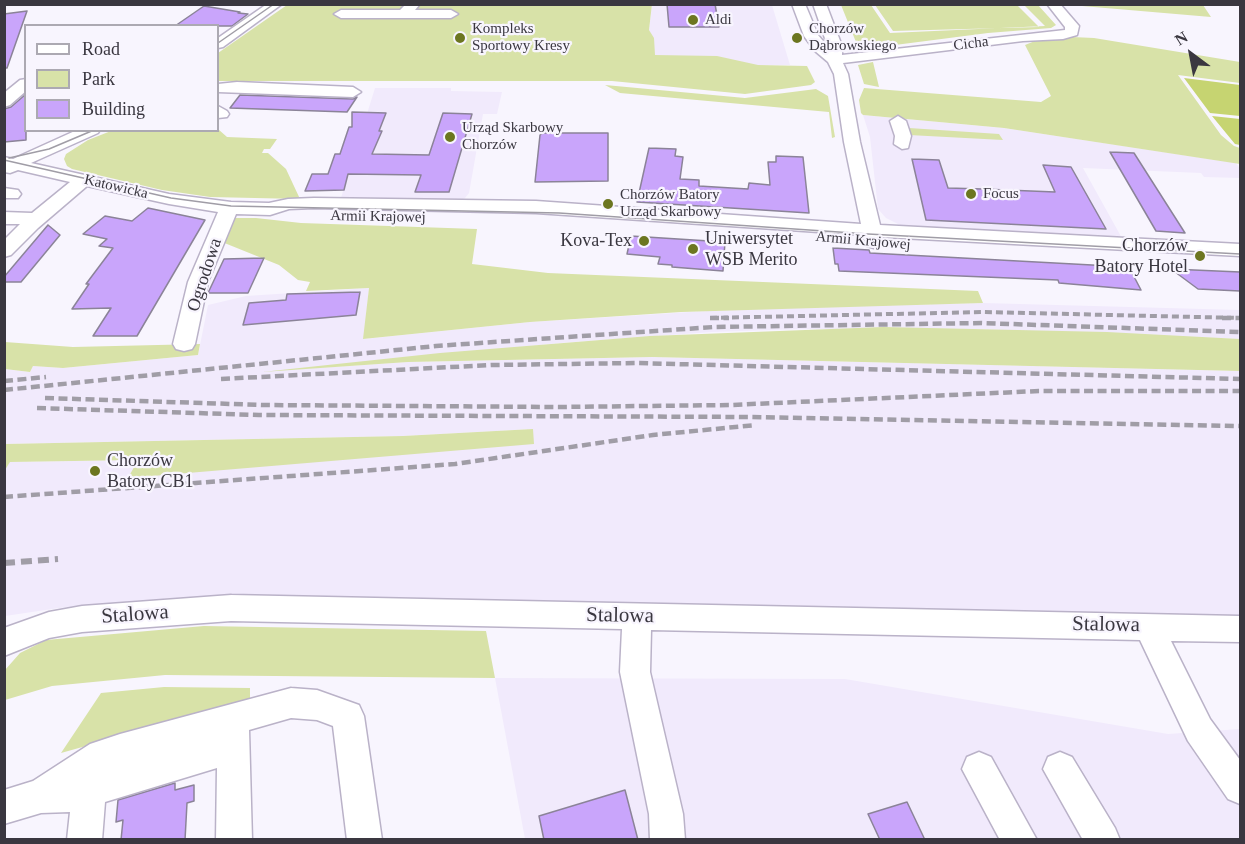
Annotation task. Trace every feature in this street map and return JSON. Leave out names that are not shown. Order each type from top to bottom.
[{"type":"street","points":[[219,43],[276,4]]},
{"type":"street","points":[[798,4],[812,36],[820,48],[834,60]]},
{"type":"street","points":[[819,4],[835,46],[834,60],[844,86],[852,142],[873,236]]},
{"type":"street","name":"Cicha","points":[[834,60],[1063,35],[1072,32],[1072,26],[1053,4]]},
{"type":"street","points":[[341,14],[409,9],[451,14]]},
{"type":"street","points":[[4,102],[24,84]]},
{"type":"street","points":[[219,88],[353,92]]},
{"type":"street","points":[[898,121],[903,136],[902,144]]},
{"type":"street","points":[[8,166],[87,132]]},
{"type":"street","name":"Katowicka","points":[[8,166],[169,199],[229,208]]},
{"type":"street","points":[[4,251],[83,180]]},
{"type":"street","name":"Armii Krajowej","points":[[229,208],[562,215],[634,224],[1134,250],[1240,250]]},
{"type":"street","name":"Ogrodowa","points":[[184,344],[198,282],[229,208]]},
{"type":"street","points":[[4,218],[37,219]]},
{"type":"street","name":"Armii Krajowej","points":[[1134,250],[1240,263]]},
{"type":"street","name":"Stalowa","points":[[4,642],[49,625],[82,619],[231,608],[1240,628]]},
{"type":"street","points":[[637,617],[635,672],[666,814],[668,840]]},
{"type":"street","points":[[1148,626],[1199,730],[1240,787]]},
{"type":"street","points":[[41,795],[72,795],[89,790],[234,733],[291,703],[317,705],[348,716],[366,840]]},
{"type":"street","points":[[4,807],[41,795],[102,756],[234,733]]},
{"type":"street","points":[[234,733],[234,840]]},
{"type":"street","points":[[979,769],[1020,840]]},
{"type":"street","points":[[1060,769],[1103,840]]},
{"type":"street","points":[[84,840],[89,790]]},
{"type":"shaded area","points":[[652,5],[772,5],[790,65],[655,65],[649,30]]},
{"type":"shaded area","points":[[1184,78],[1240,85],[1240,116],[1210,113]]},
{"type":"shaded area","points":[[375,88],[451,88],[451,91],[502,92],[497,114],[483,114],[469,193],[465,198],[460,201],[340,201]]},
{"type":"shaded area","points":[[863,115],[1004,128],[1236,163],[1240,169],[1240,178],[1204,177],[1201,173],[1083,168],[1123,240],[902,226],[886,218],[878,209],[870,137]]},
{"type":"shaded area","points":[[1212,116],[1240,119],[1240,145],[1235,144]]},
{"type":"shaded area","points":[[369,288],[364,339],[530,322],[755,308],[983,303],[1240,310],[1240,339],[974,329],[802,329],[712,332],[561,343],[286,370],[408,362],[652,357],[1240,371],[1240,616],[234,597],[174,598],[59,608],[5,616],[4,470],[10,462],[139,460],[129,478],[533,429],[403,436],[5,444],[5,369],[30,372],[33,366],[63,368],[198,355],[208,305],[246,296]]},
{"type":"shaded area","points":[[495,678],[845,679],[1168,734],[1240,729],[1240,839],[525,839]]},
{"type":"green space","name":"Kompleks Sportowy Kresy","points":[[652,4],[649,30],[654,38],[655,55],[717,56],[758,65],[807,66],[815,82],[811,85],[745,94],[612,81],[219,81],[219,52],[287,5]]},
{"type":"green space","points":[[1023,4],[1038,5],[1056,25],[1051,28],[988,33],[864,49],[858,47],[841,5],[871,5],[890,33],[1045,26]]},
{"type":"green space","points":[[875,5],[1017,5],[1039,27],[893,31]]},
{"type":"green space","points":[[1203,5],[1211,17],[1082,6]]},
{"type":"green space","points":[[1094,38],[1240,62],[1240,83],[1178,75],[1221,135],[1240,148],[1240,164],[1004,128],[861,113],[859,100],[864,88],[1041,102],[1051,96],[1025,45],[1035,41],[1034,39]]},
{"type":"green space","points":[[873,62],[879,87],[864,84],[858,65]]},
{"type":"green space","points":[[605,85],[745,98],[816,89],[828,96],[835,137],[832,138],[829,112],[620,93]]},
{"type":"green space","points":[[907,129],[999,134],[1003,140],[909,135]]},
{"type":"green space","points":[[219,130],[227,137],[277,139],[270,149],[264,149],[262,153],[268,153],[286,169],[300,199],[210,197],[162,190],[67,166],[64,159],[66,154],[88,140],[108,132],[219,132]]},
{"type":"green space","points":[[232,218],[301,223],[477,229],[472,264],[548,273],[978,291],[983,303],[681,312],[530,322],[363,339],[369,288],[306,291],[310,282],[298,280],[279,265],[222,242]]},
{"type":"green space","points":[[883,327],[1107,332],[1240,339],[1240,371],[652,357],[408,362],[262,372],[440,353],[650,336]]},
{"type":"green space","points":[[5,342],[73,347],[200,344],[198,355],[63,368],[33,366],[30,372],[5,369]]},
{"type":"green space","points":[[533,429],[534,444],[128,478],[138,460],[10,462],[5,470],[5,444],[403,436]]},
{"type":"green space","points":[[204,626],[486,631],[495,678],[165,675],[52,686],[5,700],[5,670],[20,653],[46,640]]},
{"type":"green space","points":[[164,687],[250,688],[250,700],[61,753],[101,693]]},
{"type":"building","name":"Aldi","points":[[667,4],[715,4],[719,27],[669,27]]},
{"type":"building","points":[[204,6],[248,14],[232,26],[178,24]]},
{"type":"building","points":[[27,11],[7,68],[4,68],[4,14]]},
{"type":"building","points":[[240,95],[353,99],[357,97],[347,112],[230,108]]},
{"type":"building","points":[[24,96],[26,140],[4,142],[4,109],[11,107]]},
{"type":"building","points":[[352,112],[386,113],[379,131],[382,131],[372,154],[429,155],[443,113],[472,114],[449,192],[415,192],[421,175],[348,174],[344,190],[305,191],[312,174],[328,174],[335,154],[340,154],[349,127],[352,127]]},
{"type":"building","points":[[543,133],[608,133],[608,181],[535,182],[540,135]]},
{"type":"building","points":[[649,148],[676,149],[675,156],[683,157],[680,179],[699,180],[699,186],[748,189],[749,183],[770,185],[768,162],[776,162],[776,156],[803,157],[809,213],[637,202]]},
{"type":"building","points":[[1110,152],[1134,153],[1185,233],[1156,231]]},
{"type":"building","name":"Focus","points":[[912,159],[939,160],[948,188],[1055,192],[1043,165],[1071,167],[1106,229],[926,220]]},
{"type":"building","points":[[148,208],[205,220],[137,336],[93,336],[111,308],[72,309],[89,284],[86,284],[113,248],[99,246],[107,239],[83,234],[105,216],[132,221]]},
{"type":"building","points":[[48,225],[60,235],[21,282],[4,282],[4,277]]},
{"type":"building","name":"Uniwersytet WSB Merito","points":[[631,236],[725,242],[723,271],[672,267],[672,265],[658,264],[660,257],[627,254]]},
{"type":"building","points":[[833,248],[869,250],[870,253],[1129,267],[1141,290],[1059,283],[1058,280],[839,271],[838,264],[835,264]]},
{"type":"building","points":[[264,258],[248,293],[208,293],[224,259]]},
{"type":"building","points":[[1171,269],[1240,272],[1240,291],[1198,289]]},
{"type":"building","points":[[360,292],[356,315],[243,325],[249,303],[286,300],[287,294]]},
{"type":"building","points":[[175,783],[175,790],[194,785],[194,801],[187,803],[185,840],[121,840],[123,820],[116,822],[118,800]]},
{"type":"building","points":[[625,790],[638,840],[544,840],[539,816]]},
{"type":"building","points":[[907,802],[925,840],[880,840],[868,814]]},
{"type":"tram line","points":[[219,42],[274,4]]},
{"type":"tram line","points":[[9,158],[49,149],[89,132]]},
{"type":"tram line","points":[[4,160],[171,198],[231,206],[559,213],[868,234],[1240,254]]},
{"type":"railway","points":[[729,318],[710,318],[982,312],[1240,318],[1222,318]]},
{"type":"railway","points":[[4,390],[436,346],[714,327],[982,323],[1240,332]]},
{"type":"railway","points":[[221,379],[491,365],[637,363],[1240,379]]},
{"type":"railway","points":[[4,381],[46,377]]},
{"type":"railway","points":[[45,398],[264,405],[558,407],[731,405],[1039,391],[1240,391]]},
{"type":"railway","points":[[37,408],[259,415],[752,417],[1240,426]]},
{"type":"railway","points":[[4,497],[455,464],[653,435],[756,425]]},
{"type":"railway","points":[[4,563],[58,559]]},
{"type":"place","name":"Aldi","points":[[693,20]]},
{"type":"place","name":"Kompleks Sportowy Kresy","points":[[460,38]]},
{"type":"place","name":"Chorzów Dąbrowskiego","points":[[797,38]]},
{"type":"place","name":"Urząd Skarbowy Chorzów","points":[[450,137]]},
{"type":"place","name":"Focus","points":[[971,194]]},
{"type":"place","name":"Chorzów Batory Urząd Skarbowy","points":[[608,204]]},
{"type":"place","name":"Kova-Tex","points":[[644,241]]},
{"type":"place","name":"Uniwersytet WSB Merito","points":[[693,249]]},
{"type":"place","name":"Chorzów Batory Hotel","points":[[1200,256]]},
{"type":"place","name":"Chorzów Batory CB1","points":[[95,471]]}]
